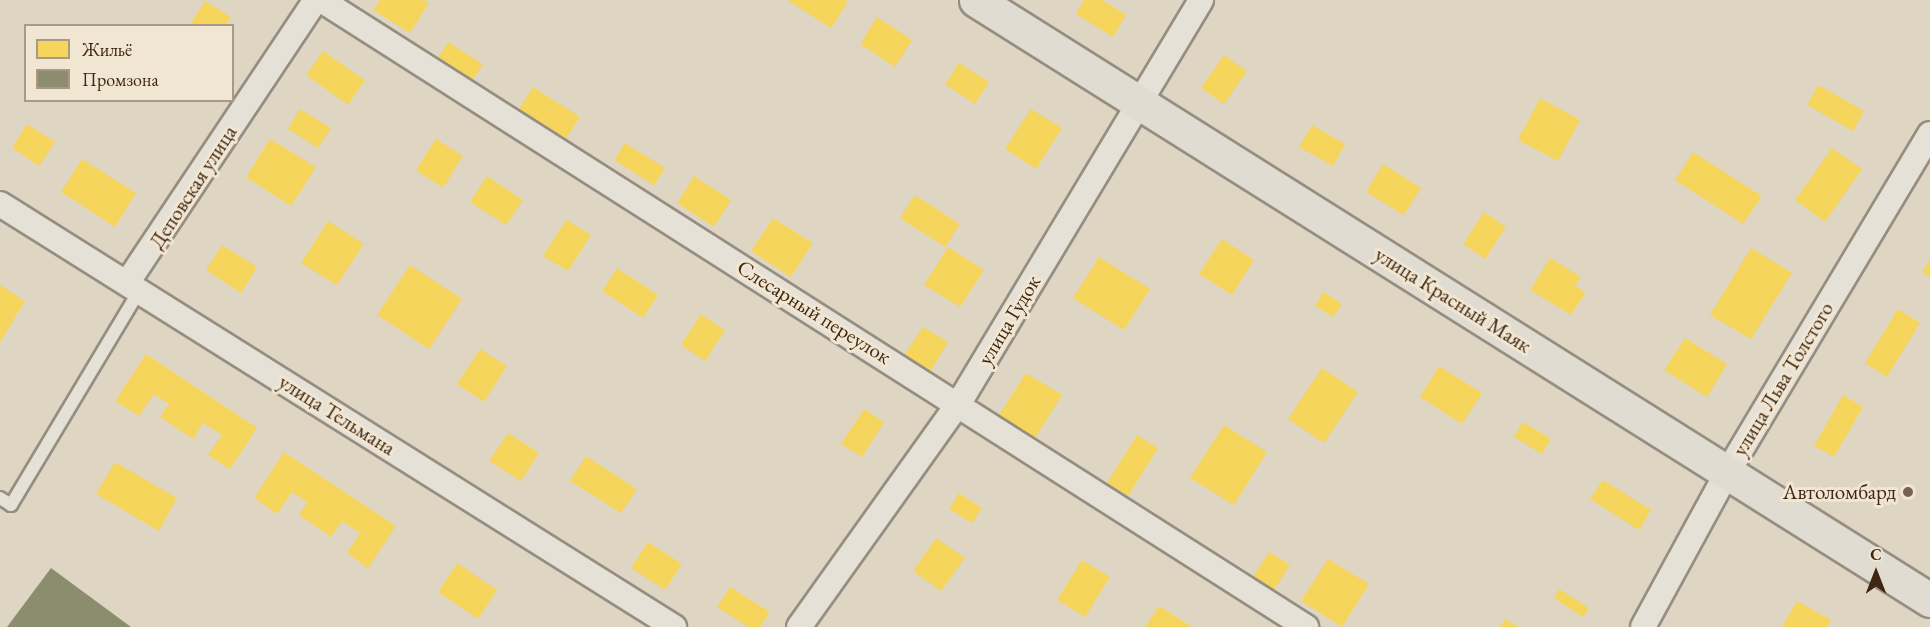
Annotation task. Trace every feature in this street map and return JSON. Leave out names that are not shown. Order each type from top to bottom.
[{"type":"main road","name":"улица Красный Маяк","points":[[976,0],[1930,600]]},
{"type":"street","name":"Деповская улица","points":[[133,287],[319,0]]},
{"type":"street","name":"Слесарный переулок","points":[[319,0],[959,403],[1306,627]]},
{"type":"street","name":"улица Гудок","points":[[799,627],[959,403],[1201,0]]},
{"type":"street","name":"улица Льва Толстого","points":[[1643,627],[1727,472],[1930,134]]},
{"type":"street","name":"улица Тельмана","points":[[0,204],[674,627]]},
{"type":"lane","points":[[0,498],[11,505],[133,287]]},
{"type":"building: Жильё","points":[[380,0],[424,0],[429,3],[410,33],[373,10]]},
{"type":"building: Жильё","points":[[787,0],[845,0],[848,2],[831,28]]},
{"type":"building: Жильё","points":[[1084,0],[1102,0],[1126,15],[1113,37],[1076,14]]},
{"type":"building: Жильё","points":[[205,1],[231,17],[226,24],[190,24]]},
{"type":"building: Жильё","points":[[877,17],[912,40],[895,67],[860,44]]},
{"type":"building: Жильё","points":[[448,42],[483,64],[471,83],[436,61]]},
{"type":"building: Жильё","points":[[323,51],[365,80],[348,105],[306,75]]},
{"type":"building: Жильё","points":[[1224,55],[1247,71],[1224,104],[1201,88]]},
{"type":"building: Жильё","points":[[959,63],[989,82],[975,104],[945,84]]},
{"type":"building: Жильё","points":[[1818,85],[1864,111],[1853,131],[1807,105]]},
{"type":"building: Жильё","points":[[533,87],[580,117],[566,139],[519,109]]},
{"type":"building: Жильё","points":[[1540,98],[1580,120],[1558,161],[1518,140]]},
{"type":"building: Жильё","points":[[300,109],[331,128],[318,148],[288,129]]},
{"type":"building: Жильё","points":[[1031,109],[1062,128],[1036,169],[1005,149]]},
{"type":"building: Жильё","points":[[27,124],[55,142],[39,166],[12,148]]},
{"type":"building: Жильё","points":[[1312,125],[1345,144],[1333,166],[1299,147]]},
{"type":"building: Жильё","points":[[270,139],[316,167],[291,206],[246,177]]},
{"type":"building: Жильё","points":[[436,139],[463,156],[443,188],[416,170]]},
{"type":"building: Жильё","points":[[625,143],[665,168],[654,185],[614,160]]},
{"type":"building: Жильё","points":[[1832,148],[1862,169],[1825,222],[1795,200]]},
{"type":"building: Жильё","points":[[1693,152],[1762,196],[1743,224],[1675,180]]},
{"type":"building: Жильё","points":[[82,159],[136,193],[115,227],[61,192]]},
{"type":"building: Жильё","points":[[1383,164],[1421,188],[1404,215],[1366,192]]},
{"type":"building: Жильё","points":[[487,176],[523,200],[506,225],[470,202]]},
{"type":"building: Жильё","points":[[694,176],[731,200],[714,227],[677,203]]},
{"type":"building: Жильё","points":[[915,195],[960,224],[945,247],[900,218]]},
{"type":"building: Жильё","points":[[1484,212],[1506,227],[1485,259],[1463,244]]},
{"type":"building: Жильё","points":[[773,218],[813,243],[791,277],[751,251]]},
{"type":"building: Жильё","points":[[566,220],[591,235],[568,271],[543,256]]},
{"type":"building: Жильё","points":[[328,221],[364,244],[337,285],[301,263]]},
{"type":"building: Жильё","points":[[1222,239],[1254,260],[1232,295],[1199,274]]},
{"type":"building: Жильё","points":[[222,245],[257,267],[241,293],[206,270]]},
{"type":"building: Жильё","points":[[948,247],[984,270],[960,307],[924,285]]},
{"type":"building: Жильё","points":[[1751,248],[1792,273],[1751,339],[1710,315]]},
{"type":"building: Жильё","points":[[1099,257],[1150,289],[1124,330],[1073,298]]},
{"type":"building: Жильё","points":[[1550,258],[1581,277],[1575,286],[1586,292],[1571,315],[1530,290]]},
{"type":"building: Жильё","points":[[1930,259],[1930,278],[1922,272]]},
{"type":"building: Жильё","points":[[410,265],[462,299],[429,349],[377,315]]},
{"type":"building: Жильё","points":[[617,268],[658,295],[643,318],[602,291]]},
{"type":"building: Жильё","points":[[0,285],[25,301],[0,342]]},
{"type":"building: Жильё","points":[[1323,292],[1342,304],[1333,317],[1315,306]]},
{"type":"building: Жильё","points":[[1898,309],[1920,323],[1887,377],[1865,363]]},
{"type":"building: Жильё","points":[[701,314],[725,330],[705,361],[681,345]]},
{"type":"building: Жильё","points":[[923,327],[948,342],[929,374],[903,357]]},
{"type":"building: Жильё","points":[[1685,338],[1727,364],[1707,397],[1664,370]]},
{"type":"building: Жильё","points":[[480,349],[507,366],[484,402],[457,384]]},
{"type":"building: Жильё","points":[[146,354],[257,428],[230,469],[208,455],[222,435],[203,423],[193,439],[160,417],[169,404],[154,394],[139,416],[115,401]]},
{"type":"building: Жильё","points":[[1439,366],[1482,393],[1462,424],[1420,397]]},
{"type":"building: Жильё","points":[[1322,368],[1358,392],[1324,443],[1288,419]]},
{"type":"building: Жильё","points":[[1026,373],[1062,395],[1035,438],[999,415]]},
{"type":"building: Жильё","points":[[1843,395],[1863,407],[1834,457],[1814,446]]},
{"type":"building: Жильё","points":[[864,409],[884,422],[862,457],[841,444]]},
{"type":"building: Жильё","points":[[1523,422],[1551,439],[1542,454],[1514,437]]},
{"type":"building: Жильё","points":[[1224,425],[1267,452],[1234,505],[1190,478]]},
{"type":"building: Жильё","points":[[508,433],[539,453],[521,481],[489,461]]},
{"type":"building: Жильё","points":[[1137,435],[1158,448],[1128,496],[1107,483]]},
{"type":"building: Жильё","points":[[284,452],[396,526],[368,568],[347,553],[360,533],[342,521],[331,537],[299,515],[307,502],[292,492],[277,514],[254,498]]},
{"type":"building: Жильё","points":[[586,456],[637,489],[621,513],[570,481]]},
{"type":"building: Жильё","points":[[115,462],[177,498],[159,531],[96,494]]},
{"type":"building: Жильё","points":[[1603,480],[1651,510],[1639,530],[1590,499]]},
{"type":"building: Жильё","points":[[959,493],[982,508],[972,523],[949,509]]},
{"type":"building: Жильё","points":[[936,538],[965,558],[941,591],[913,571]]},
{"type":"building: Жильё","points":[[648,542],[682,564],[665,590],[631,568]]},
{"type":"building: Жильё","points":[[1269,552],[1290,565],[1274,590],[1253,577]]},
{"type":"building: Жильё","points":[[1328,559],[1369,584],[1342,627],[1301,601]]},
{"type":"building: Жильё","points":[[1082,560],[1110,577],[1085,617],[1057,600]]},
{"type":"building: Жильё","points":[[457,563],[497,590],[478,619],[438,592]]},
{"type":"building: Жильё","points":[[730,587],[770,612],[760,627],[748,627],[717,607]]},
{"type":"building: Жильё","points":[[1559,589],[1589,608],[1583,617],[1554,598]]},
{"type":"building: Жильё","points":[[1797,601],[1831,620],[1827,627],[1782,627]]},
{"type":"building: Жильё","points":[[1159,606],[1192,627],[1145,627]]},
{"type":"building: Жильё","points":[[1505,619],[1519,627],[1500,627]]},
{"type":"building: Промзона","points":[[51,568],[131,627],[7,627]]},
{"type":"place","name":"Автоломбард","points":[[1908,492]]}]
